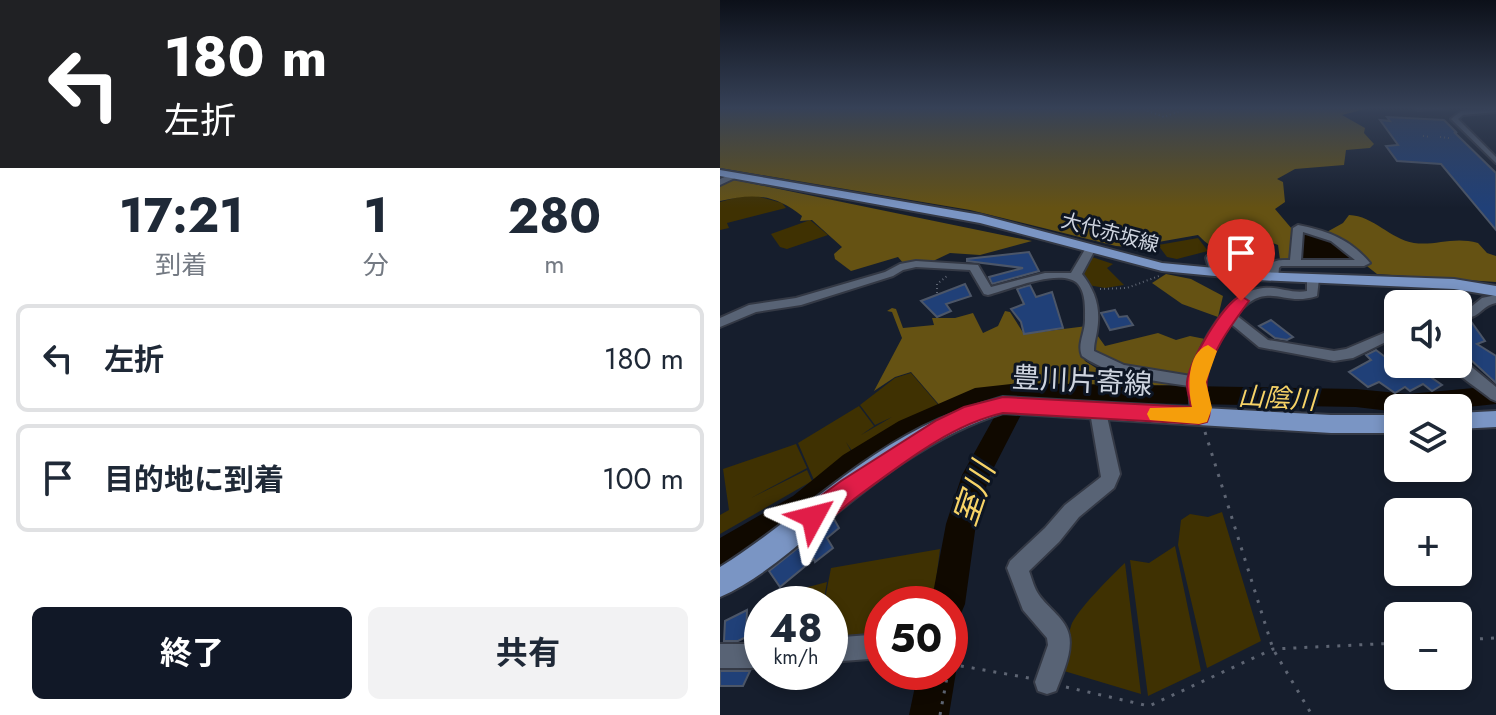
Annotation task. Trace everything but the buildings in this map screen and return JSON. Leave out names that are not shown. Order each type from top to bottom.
[{"type":"main road","name":"大代赤坂線","points":[[727,174],[981,219],[1162,267],[1274,277],[1454,284],[1496,291]]},
{"type":"main road","name":"豊川片寄線","points":[[720,583],[755,563],[849,488],[964,415],[1012,406],[1331,424],[1384,424]]},
{"type":"main road","points":[[1472,420],[1496,419]]},
{"type":"street","points":[[1476,141],[1496,161]]},
{"type":"street","points":[[720,182],[727,174]]},
{"type":"street","points":[[1274,277],[1275,265],[1364,263],[1347,243],[1329,234],[1298,228],[1295,263]]},
{"type":"street","points":[[1215,273],[1211,258],[1242,244]]},
{"type":"street","points":[[1091,248],[1076,274],[1083,284],[1091,329],[1086,344],[1087,353],[1110,366],[1197,384]]},
{"type":"street","points":[[720,323],[753,308],[797,302],[916,264],[978,269],[988,291],[1060,273],[1083,284]]},
{"type":"street","points":[[1199,416],[1202,408],[1197,384],[1202,363],[1228,315],[1241,301],[1256,292],[1304,297],[1313,293],[1313,279]]},
{"type":"street","points":[[1472,313],[1486,301],[1496,299]]},
{"type":"street","points":[[1228,315],[1264,344],[1334,356],[1348,354],[1384,338]]},
{"type":"street","points":[[1472,377],[1496,395]]},
{"type":"street","points":[[1047,682],[1059,645],[1058,634],[1031,602],[1017,568],[1072,511],[1108,482],[1111,474],[1098,412]]},
{"type":"street","points":[[720,656],[744,656]]},
{"type":"path","points":[[937,293],[937,284],[960,266]]},
{"type":"path","points":[[1083,284],[1127,288],[1153,280],[1159,276],[1162,267]]},
{"type":"path","points":[[1199,416],[1273,649],[1312,715]]},
{"type":"path","points":[[1472,639],[1496,638]]},
{"type":"path","points":[[968,667],[1149,706],[1273,649],[1384,644]]},
{"type":"path","points":[[940,715],[945,690]]},
{"type":"shaded area","points":[[720,141],[1372,141],[1374,144],[1370,148],[1346,150],[1344,165],[1295,169],[1277,179],[1283,182],[1285,202],[1275,209],[1292,229],[1291,260],[1280,260],[1278,245],[1253,236],[1224,248],[1212,246],[1198,235],[1130,247],[1116,246],[970,210],[720,168]]},
{"type":"shaded area","points":[[730,179],[1032,241],[980,255],[950,253],[931,262],[904,264],[898,257],[851,271],[835,259],[834,254],[842,247],[812,220],[800,221],[802,216],[782,203],[753,196],[720,201],[720,184]]},
{"type":"shaded area","points":[[749,194],[782,203],[786,208],[727,223],[729,228],[720,230],[720,202]]},
{"type":"shaded area","points":[[1349,215],[1366,219],[1414,243],[1461,240],[1478,243],[1487,253],[1496,256],[1496,282],[1377,274],[1325,233],[1343,223]]},
{"type":"shaded area","points":[[810,220],[828,235],[787,249],[780,247],[771,234]]},
{"type":"shaded area","points":[[1299,230],[1329,235],[1360,263],[1299,261]]},
{"type":"shaded area","points":[[1198,238],[1208,251],[1177,259],[1167,257],[1158,245]]},
{"type":"shaded area","points":[[1089,256],[1113,264],[1107,268],[1124,285],[1105,288],[1088,285],[1080,273]]},
{"type":"shaded area","points":[[1166,274],[1191,279],[1223,296],[1218,317],[1182,304],[1152,283]]},
{"type":"shaded area","points":[[896,309],[903,328],[934,325],[932,318],[955,318],[973,313],[983,333],[998,326],[1005,311],[1010,312],[1024,334],[1087,326],[1079,350],[1085,361],[1096,368],[1192,385],[1024,387],[976,394],[942,408],[911,372],[895,377],[874,391],[902,338],[892,312],[887,311]]},
{"type":"shaded area","points":[[1095,332],[1105,346],[1158,333],[1176,340],[1190,336],[1210,340],[1193,379],[1111,364],[1093,355]]},
{"type":"shaded area","points":[[911,373],[941,408],[854,454],[846,442],[853,455],[814,480],[798,443],[859,406],[874,426],[861,435],[892,417],[875,425],[860,405],[895,378]]},
{"type":"shaded area","points":[[796,444],[807,468],[751,498],[807,470],[812,481],[720,534],[720,515],[729,510],[723,469]]},
{"type":"shaded area","points":[[1222,512],[1261,641],[1207,668],[1178,545],[1181,520],[1190,514],[1208,517]]},
{"type":"shaded area","points":[[1175,546],[1201,671],[1148,696],[1130,560],[1149,563]]},
{"type":"shaded area","points":[[940,549],[935,586],[864,586],[864,638],[848,639],[848,586],[828,586],[831,568]]},
{"type":"shaded area","points":[[1125,563],[1141,694],[1064,671],[1068,637],[1074,620]]},
{"type":"waterway","name":"山陰川","points":[[720,556],[803,506],[853,464],[908,429],[975,397],[1021,392]]},
{"type":"waterway","name":"室川","points":[[951,586],[961,524],[976,475],[1021,392]]},
{"type":"waterway","name":"山陰川","points":[[1021,392],[1356,398],[1408,404],[1496,395]]},
{"type":"waterway","name":"室川","points":[[929,715],[934,690]]},
{"type":"slow traffic","points":[[1158,414],[1199,416],[1202,408],[1196,382],[1208,351]]},
{"type":"route","points":[[813,517],[849,488],[964,415],[1003,405],[1199,416],[1202,408],[1196,382],[1202,363],[1228,315],[1241,301]]}]
